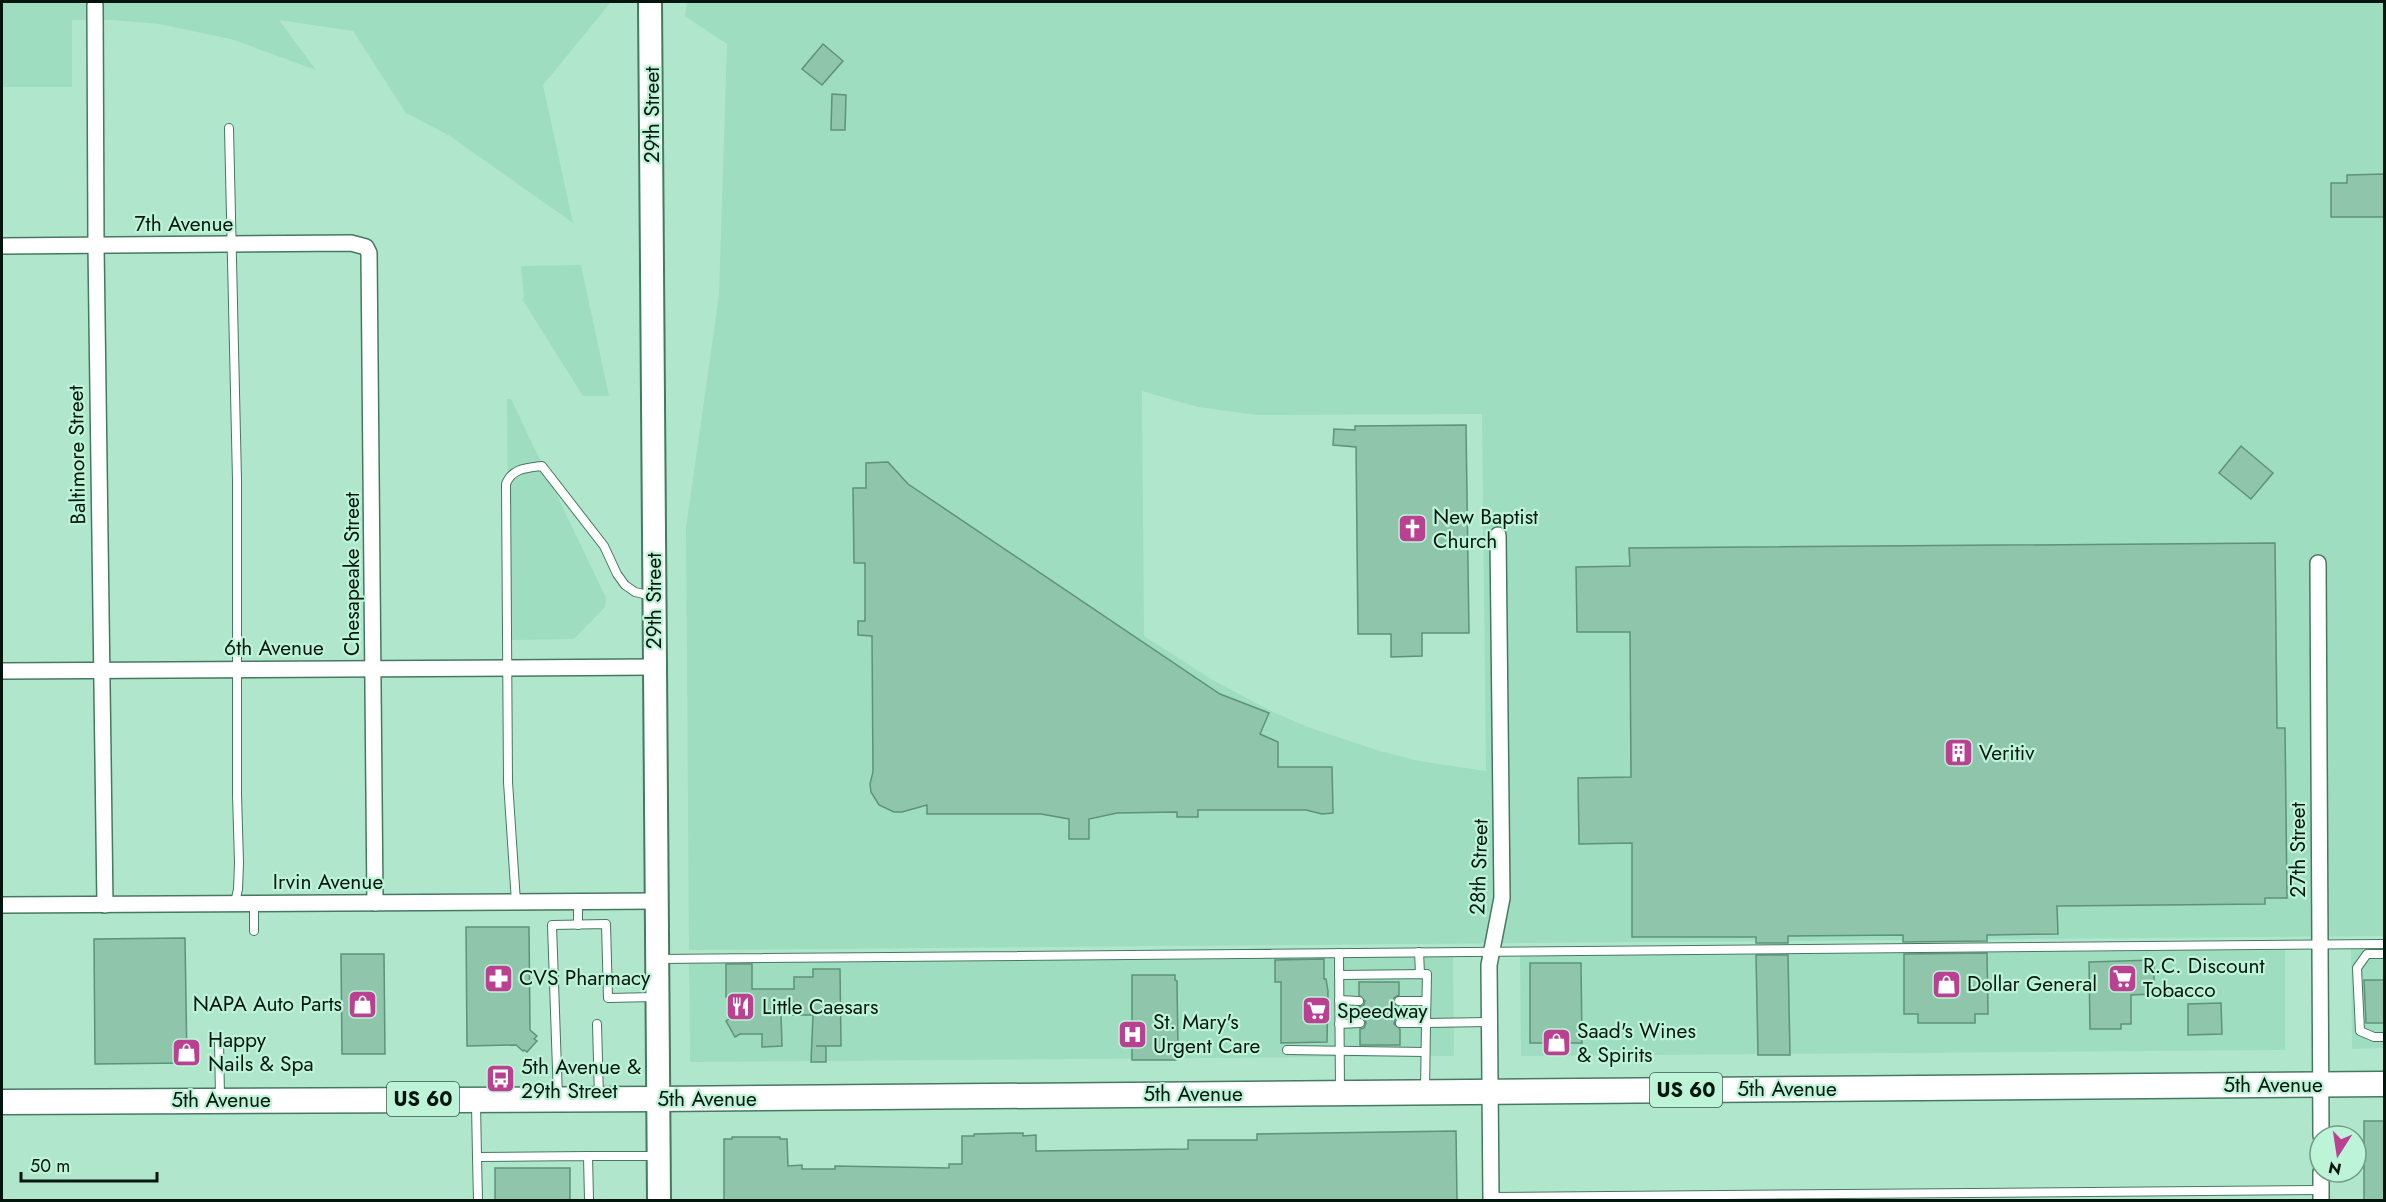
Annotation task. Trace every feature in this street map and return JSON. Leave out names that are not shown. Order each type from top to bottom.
[{"type":"main road","name":"29th Street","points":[[650,2],[659,1200]]},
{"type":"main road","name":"5th Avenue","points":[[2,1102],[658,1099],[2385,1084]]},
{"type":"street","name":"Baltimore Street","points":[[95,5],[105,905]]},
{"type":"street","name":"7th Avenue","points":[[2,246],[351,243],[366,247]]},
{"type":"street","name":"Chesapeake Street","points":[[366,247],[371,260],[375,903]]},
{"type":"street","name":"28th Street","points":[[1491,1198],[1489,965],[1502,898],[1498,534]]},
{"type":"street","name":"27th Street","points":[[2318,563],[2321,1124]]},
{"type":"street","name":"6th Avenue","points":[[2,671],[654,667]]},
{"type":"street","name":"Irvin Avenue","points":[[2,905],[656,901]]},
{"type":"lane","points":[[229,128],[236,361],[239,863],[235,903]]},
{"type":"lane","points":[[516,903],[510,833],[507,667],[506,492],[509,477],[515,472],[542,466],[604,546],[617,574],[626,585],[635,592],[654,596]]},
{"type":"lane","points":[[578,902],[578,925]]},
{"type":"lane","points":[[254,903],[254,931]]},
{"type":"lane","points":[[558,1099],[552,925],[606,924],[608,998],[656,997]]},
{"type":"lane","points":[[656,959],[2385,944]]},
{"type":"lane","points":[[1419,952],[1420,974]]},
{"type":"lane","points":[[1339,953],[1340,1093]]},
{"type":"lane","points":[[2385,954],[2367,954],[2357,968],[2360,1031],[2374,1037],[2385,1037]]},
{"type":"lane","points":[[1339,975],[1427,974],[1425,1093]]},
{"type":"lane","points":[[1339,1000],[1359,1001]]},
{"type":"lane","points":[[1399,1001],[1426,1001]]},
{"type":"lane","points":[[1400,1023],[1489,1022]]},
{"type":"lane","points":[[1339,1024],[1360,1023]]},
{"type":"lane","points":[[597,1024],[598,1099]]},
{"type":"lane","points":[[219,1040],[220,1100]]},
{"type":"lane","points":[[1287,1050],[1425,1052]]},
{"type":"lane","points":[[475,1099],[477,1200]]},
{"type":"lane","points":[[588,1156],[589,1200]]},
{"type":"lane","points":[[477,1157],[658,1156]]},
{"type":"lane","points":[[1491,1198],[2321,1195]]},
{"type":"shaded area","points":[[2,2],[611,2],[543,85],[573,223],[450,136],[406,113],[353,31],[279,20],[316,70],[231,39],[159,24],[112,20],[72,20],[72,87],[2,87]]},
{"type":"shaded area","points":[[687,2],[2384,2],[2384,936],[689,950],[686,528],[719,295],[727,44],[685,16]],"holes":[[[1142,391],[1198,407],[1257,415],[1482,414],[1486,771],[1419,761],[1380,751],[1308,727],[1275,713],[1211,679],[1144,636]]]},
{"type":"shaded area","points":[[581,265],[609,396],[583,396],[522,299],[524,298],[521,266]]},
{"type":"shaded area","points":[[507,399],[511,399],[606,598],[605,607],[574,639],[509,640]]},
{"type":"shaded area","points":[[2384,948],[2384,1048],[2352,1049],[2351,949]]},
{"type":"shaded area","points":[[2285,950],[2285,1050],[1521,1056],[1520,956]]},
{"type":"shaded area","points":[[1453,956],[1454,1056],[690,1062],[689,962]]},
{"type":"building","points":[[823,44],[843,61],[822,85],[802,69]]},
{"type":"building","points":[[832,94],[846,95],[845,130],[831,130]]},
{"type":"building","points":[[2385,174],[2385,217],[2331,217],[2331,183],[2347,183],[2347,175]]},
{"type":"building","name":"New Baptist Church","points":[[1466,425],[1469,633],[1422,633],[1422,656],[1391,657],[1391,634],[1358,634],[1356,447],[1333,445],[1334,429],[1355,430],[1355,426]]},
{"type":"building","points":[[2241,446],[2273,473],[2251,499],[2219,473]]},
{"type":"building","points":[[888,462],[908,484],[1220,694],[1269,713],[1260,734],[1278,742],[1278,767],[1332,767],[1333,813],[1322,814],[1306,810],[1198,810],[1198,817],[1177,817],[1177,812],[1117,813],[1089,819],[1089,839],[1069,839],[1069,819],[1041,814],[927,814],[927,805],[894,812],[879,805],[871,792],[870,784],[873,772],[872,636],[858,635],[858,621],[865,621],[865,563],[854,563],[853,488],[866,488],[866,463]]},
{"type":"building","name":"Veritiv","points":[[2275,543],[2277,728],[2285,728],[2287,898],[2265,898],[2265,904],[2057,906],[2058,934],[1987,935],[1987,941],[1903,942],[1903,935],[1788,936],[1788,943],[1756,943],[1756,937],[1632,937],[1632,843],[1579,844],[1578,778],[1631,777],[1630,632],[1577,632],[1576,567],[1630,566],[1629,548]]},
{"type":"building","name":"CVS Pharmacy","points":[[466,927],[529,927],[530,1030],[537,1036],[534,1039],[537,1041],[527,1052],[516,1045],[467,1046]]},
{"type":"building","points":[[185,938],[187,1063],[95,1064],[94,939]]},
{"type":"building","name":"Dollar General","points":[[1987,953],[1988,1014],[1975,1014],[1975,1023],[1918,1023],[1918,1014],[1904,1014],[1904,954]]},
{"type":"building","name":"NAPA Auto Parts","points":[[341,954],[384,954],[385,1054],[342,1054]]},
{"type":"building","points":[[1756,955],[1788,955],[1790,1055],[1758,1055]]},
{"type":"building","points":[[1324,959],[1324,979],[1326,979],[1328,991],[1327,1042],[1281,1043],[1281,982],[1275,982],[1275,960]]},
{"type":"building","name":"R.C. Discount Tobacco","points":[[2154,960],[2154,994],[2131,995],[2131,1024],[2121,1024],[2121,1029],[2090,1029],[2089,962]]},
{"type":"building","points":[[1530,963],[1581,963],[1582,1043],[1530,1043]]},
{"type":"building","points":[[726,964],[752,964],[752,989],[794,989],[794,977],[813,977],[813,969],[840,969],[841,1046],[826,1046],[826,1062],[811,1062],[813,1015],[781,1015],[782,1046],[762,1047],[762,1034],[740,1034],[735,1037],[726,1021],[730,1018],[730,997],[726,997]]},
{"type":"building","points":[[1132,975],[1175,975],[1178,1051],[1176,1051],[1176,1060],[1132,1060]]},
{"type":"building","points":[[2364,980],[2385,980],[2385,1023],[2366,1023]]},
{"type":"building","points":[[1359,982],[1399,982],[1399,995],[1394,998],[1393,1002],[1400,1007],[1400,1017],[1395,1020],[1394,1024],[1400,1029],[1400,1045],[1360,1045],[1360,1029],[1364,1028],[1366,1023],[1365,1019],[1360,1017],[1359,1007],[1364,1005],[1365,1001],[1359,995]]},
{"type":"building","points":[[2221,1003],[2222,1034],[2188,1035],[2188,1004]]},
{"type":"building","points":[[2364,1121],[2385,1121],[2385,1200],[2364,1200],[2364,1184],[2368,1184],[2368,1124],[2364,1124]]},
{"type":"building","points":[[1456,1131],[1457,1200],[724,1200],[724,1139],[732,1139],[732,1137],[787,1139],[788,1166],[802,1165],[802,1169],[835,1169],[835,1166],[949,1168],[949,1164],[962,1164],[962,1136],[974,1136],[974,1134],[1036,1135],[1036,1151],[1188,1149],[1188,1140],[1257,1140],[1257,1134]]},
{"type":"building","points":[[495,1168],[570,1168],[570,1200],[495,1200]]},
{"type":"place","name":"New Baptist Church","points":[[1412,529]]},
{"type":"place","name":"Veritiv","points":[[1958,753]]},
{"type":"place","name":"CVS Pharmacy","points":[[498,978]]},
{"type":"place","name":"R.C. Discount Tobacco","points":[[2122,978]]},
{"type":"place","name":"Dollar General","points":[[1946,984]]},
{"type":"place","name":"NAPA Auto Parts","points":[[363,1004]]},
{"type":"place","name":"Little Caesars","points":[[741,1007]]},
{"type":"place","name":"Speedway","points":[[1316,1011]]},
{"type":"place","name":"St. Mary's Urgent Care","points":[[1132,1034]]},
{"type":"place","name":"Saad's Wines & Spirits","points":[[1556,1043]]},
{"type":"place","name":"Happy Nails & Spa","points":[[187,1052]]},
{"type":"place","name":"5th Avenue & 29th Street","points":[[500,1079]]}]
